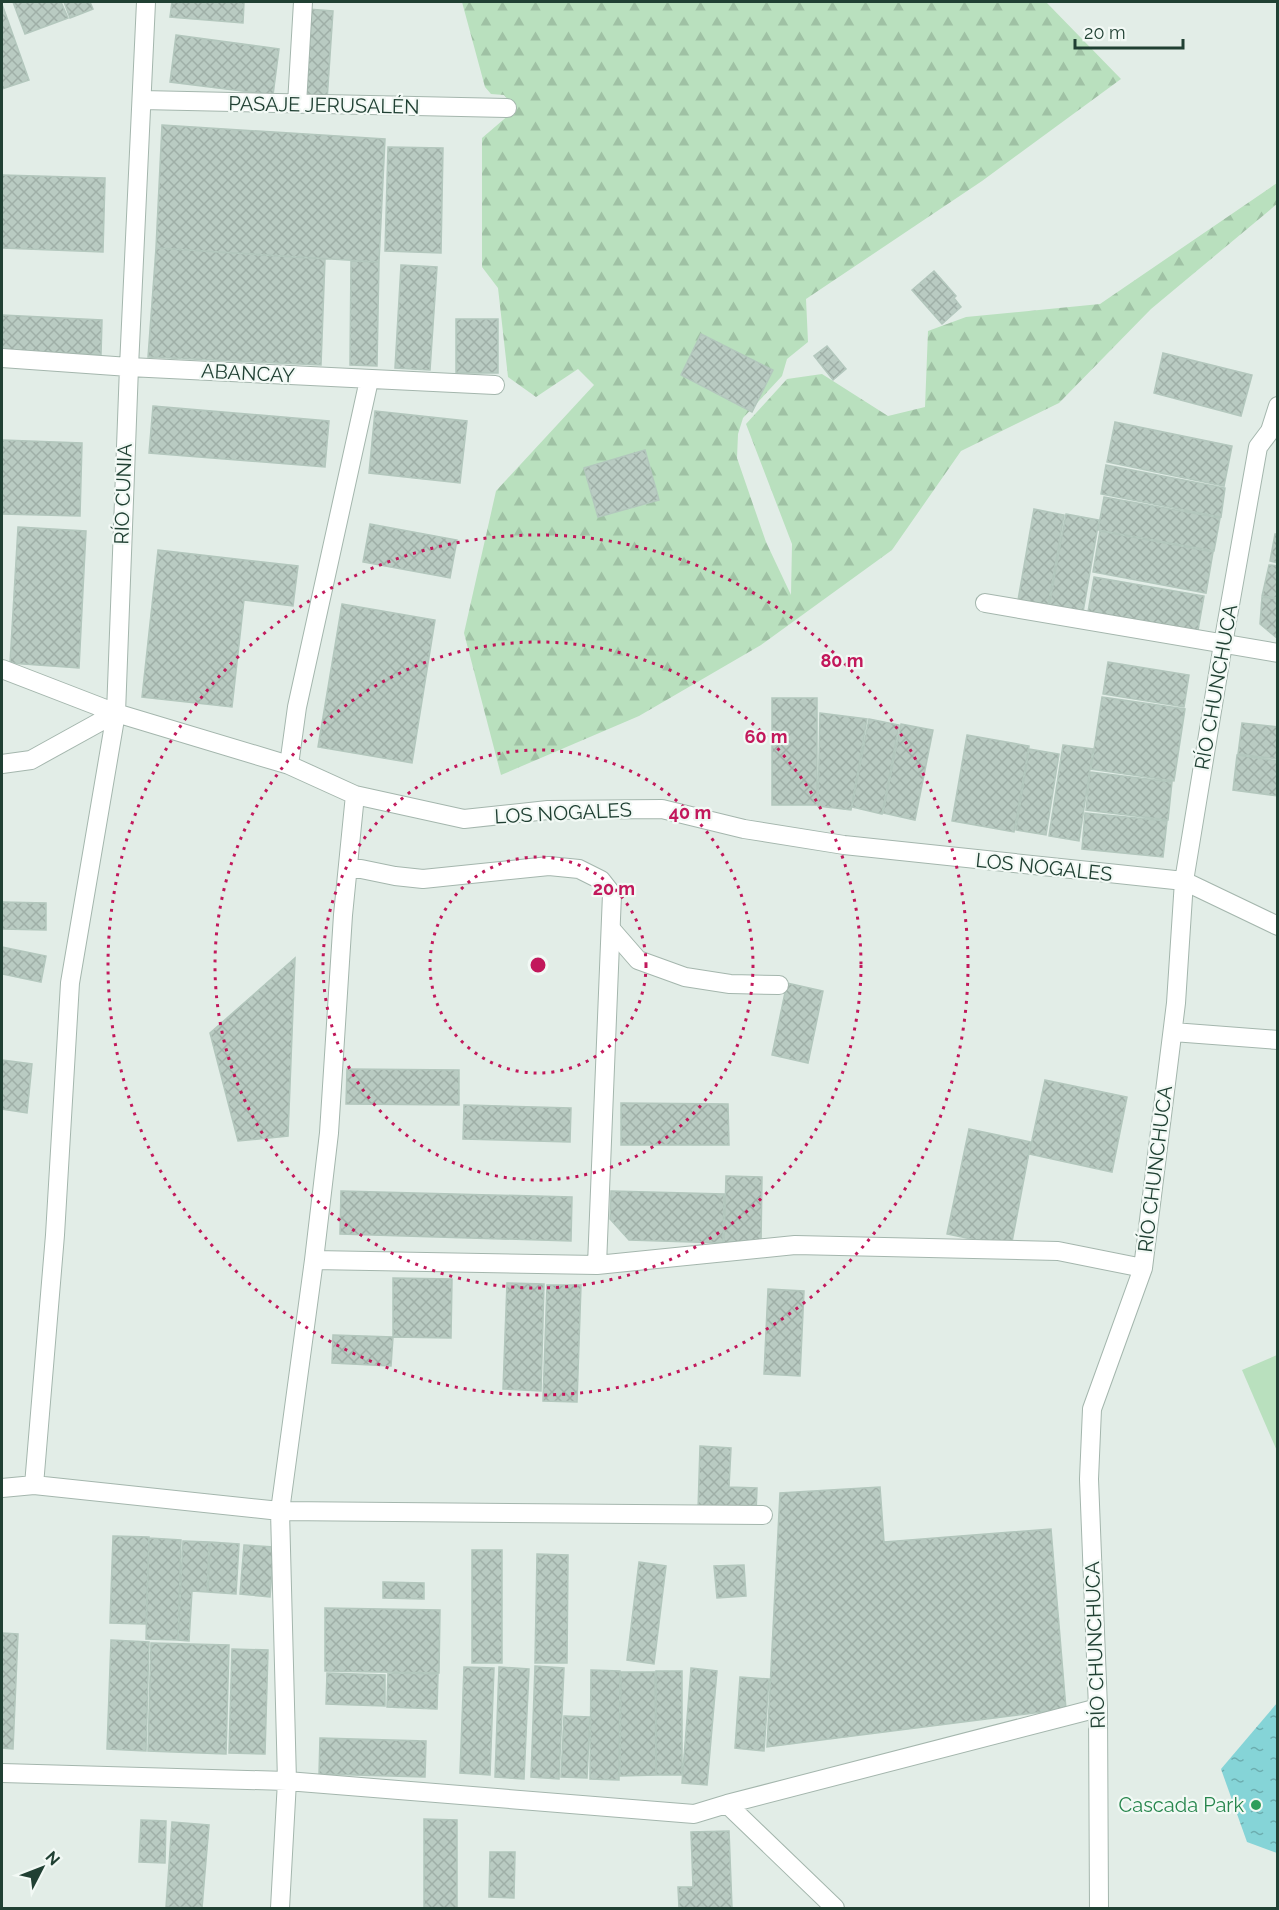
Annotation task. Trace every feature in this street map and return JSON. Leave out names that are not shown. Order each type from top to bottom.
[{"type":"street","name":"RÍO CUNIA","points":[[34,1485],[55,1235],[70,983],[116,713],[146,2]]},
{"type":"street","points":[[297,104],[303,2]]},
{"type":"street","name":"PASAJE JERUSALÉN","points":[[142,100],[507,108]]},
{"type":"street","name":"ABANCAY","points":[[2,358],[129,367],[495,385]]},
{"type":"street","points":[[289,765],[297,707],[369,380]]},
{"type":"street","name":"RÍO CHUNCHUCA","points":[[1099,1908],[1098,1708],[1089,1479],[1092,1409],[1143,1268],[1176,1004],[1184,881],[1258,447],[1274,431],[1278,406]]},
{"type":"street","points":[[986,603],[1278,653]]},
{"type":"street","name":"LOS NOGALES","points":[[2,669],[116,713],[289,765],[355,795],[464,819],[548,810],[662,809],[744,829],[844,845],[1184,881],[1278,926]]},
{"type":"street","points":[[2,764],[31,760],[116,713]]},
{"type":"street","points":[[280,1908],[287,1780],[280,1511],[329,1132],[355,795]]},
{"type":"street","points":[[348,869],[423,879],[549,866],[579,869],[601,880],[612,894],[597,1265]]},
{"type":"street","points":[[611,929],[638,960],[685,977],[730,984],[779,985]]},
{"type":"street","points":[[1173,1032],[1278,1040]]},
{"type":"street","points":[[314,1260],[597,1265],[795,1245],[1058,1251],[1143,1268]]},
{"type":"street","points":[[2,1488],[34,1485],[280,1511],[763,1515]]},
{"type":"street","points":[[2,1773],[287,1780],[694,1814],[1098,1708]]},
{"type":"street","points":[[727,1804],[836,1908]]},
{"type":"green space","points":[[462,2],[1046,2],[1121,79],[982,181],[806,299],[808,342],[787,359],[782,376],[743,418],[738,434],[737,458],[766,542],[791,595],[792,544],[746,424],[787,379],[822,374],[888,416],[925,407],[928,331],[966,317],[1100,304],[1277,183],[1277,204],[1151,309],[1059,403],[961,451],[892,550],[761,645],[639,716],[501,775],[464,633],[496,491],[594,385],[578,369],[536,397],[508,377],[498,288],[482,267],[482,138],[516,109],[504,95],[491,94],[485,87]]},
{"type":"green space","points":[[1277,1355],[1277,1451],[1242,1370]]},
{"type":"water","name":"Cascada Park","points":[[1277,1703],[1277,1853],[1247,1842],[1221,1769]]},
{"type":"building","points":[[13,2],[61,2],[68,18],[25,34]]},
{"type":"building","points":[[64,2],[90,2],[93,9],[70,18]]},
{"type":"building","points":[[172,2],[244,2],[243,23],[170,17]]},
{"type":"building","points":[[2,4],[29,80],[2,89]]},
{"type":"building","points":[[307,9],[333,11],[327,101],[303,99]]},
{"type":"building","points":[[176,35],[279,49],[273,95],[170,82]]},
{"type":"building","points":[[162,125],[385,139],[379,262],[156,248]]},
{"type":"building","points":[[388,147],[443,148],[441,253],[385,251]]},
{"type":"building","points":[[2,175],[105,178],[103,252],[2,248]]},
{"type":"building","points":[[156,248],[325,259],[321,365],[148,357]]},
{"type":"building","points":[[351,261],[379,262],[377,366],[350,365]]},
{"type":"building","points":[[401,265],[437,267],[430,370],[395,368]]},
{"type":"building","points":[[934,271],[956,296],[954,298],[961,307],[942,324],[912,290]]},
{"type":"building","points":[[2,315],[102,320],[101,355],[2,350]]},
{"type":"building","points":[[456,319],[498,319],[498,373],[456,373]]},
{"type":"building","points":[[701,334],[773,370],[752,412],[681,375]]},
{"type":"building","points":[[827,346],[846,369],[833,380],[814,356]]},
{"type":"building","points":[[1163,353],[1252,375],[1241,416],[1154,393]]},
{"type":"building","points":[[153,406],[329,421],[325,467],[149,453]]},
{"type":"building","points":[[375,411],[467,421],[460,483],[369,473]]},
{"type":"building","points":[[1115,422],[1232,446],[1224,486],[1107,462]]},
{"type":"building","points":[[2,440],[82,443],[80,516],[2,514]]},
{"type":"building","points":[[645,450],[659,500],[598,517],[584,468]]},
{"type":"building","points":[[1106,465],[1225,488],[1221,517],[1101,494]]},
{"type":"building","points":[[1104,497],[1220,518],[1214,551],[1098,530]]},
{"type":"building","points":[[1034,509],[1064,515],[1047,612],[1017,606]]},
{"type":"building","points":[[1066,514],[1099,520],[1082,618],[1048,612]]},
{"type":"building","points":[[370,524],[457,540],[450,578],[363,562]]},
{"type":"building","points":[[18,527],[86,531],[79,668],[10,663]]},
{"type":"building","points":[[1100,531],[1213,552],[1206,593],[1093,572]]},
{"type":"building","points":[[1275,534],[1278,534],[1278,563],[1270,561]]},
{"type":"building","points":[[158,550],[298,566],[293,606],[244,600],[232,707],[142,697]]},
{"type":"building","points":[[1269,565],[1278,566],[1278,598],[1262,596]]},
{"type":"building","points":[[1094,577],[1204,596],[1197,636],[1087,618]]},
{"type":"building","points":[[1262,597],[1278,599],[1278,639],[1260,624]]},
{"type":"building","points":[[342,604],[435,620],[412,763],[318,747]]},
{"type":"building","points":[[1108,662],[1189,675],[1184,707],[1103,694]]},
{"type":"building","points":[[1102,697],[1185,709],[1174,781],[1091,769]]},
{"type":"building","points":[[772,698],[817,698],[817,805],[772,805]]},
{"type":"building","points":[[820,713],[867,719],[851,810],[818,806]]},
{"type":"building","points":[[869,719],[899,725],[882,814],[852,807]]},
{"type":"building","points":[[1242,723],[1278,727],[1278,759],[1238,754]]},
{"type":"building","points":[[901,724],[933,730],[915,820],[883,813]]},
{"type":"building","points":[[967,735],[1029,746],[1014,832],[952,821]]},
{"type":"building","points":[[1063,745],[1093,749],[1079,841],[1049,836]]},
{"type":"building","points":[[1029,749],[1059,754],[1046,835],[1016,830]]},
{"type":"building","points":[[1237,755],[1278,761],[1278,796],[1233,790]]},
{"type":"building","points":[[1090,772],[1172,782],[1168,820],[1086,810]]},
{"type":"building","points":[[1085,813],[1167,821],[1163,857],[1082,849]]},
{"type":"building","points":[[2,902],[46,903],[46,930],[2,929]]},
{"type":"building","points":[[2,947],[46,956],[41,982],[2,974]]},
{"type":"building","points":[[295,958],[288,1136],[238,1141],[210,1033]]},
{"type":"building","points":[[787,983],[823,991],[808,1063],[772,1055]]},
{"type":"building","points":[[2,1060],[32,1064],[27,1113],[2,1109]]},
{"type":"building","points":[[347,1069],[459,1070],[459,1105],[346,1104]]},
{"type":"building","points":[[1045,1080],[1127,1097],[1112,1172],[1029,1154]]},
{"type":"building","points":[[621,1103],[728,1104],[729,1145],[621,1145]]},
{"type":"building","points":[[464,1105],[571,1108],[570,1142],[463,1139]]},
{"type":"building","points":[[969,1129],[1031,1142],[1011,1247],[947,1234]]},
{"type":"building","points":[[726,1176],[762,1177],[761,1244],[724,1243]]},
{"type":"building","points":[[341,1191],[572,1197],[571,1241],[340,1234]]},
{"type":"building","points":[[611,1191],[724,1194],[723,1243],[629,1240],[610,1219]]},
{"type":"building","points":[[393,1278],[452,1279],[451,1338],[393,1337]]},
{"type":"building","points":[[507,1283],[544,1284],[541,1391],[503,1389]]},
{"type":"building","points":[[547,1285],[581,1285],[577,1402],[543,1401]]},
{"type":"building","points":[[768,1289],[804,1291],[800,1376],[764,1374]]},
{"type":"building","points":[[333,1335],[393,1337],[391,1366],[332,1363]]},
{"type":"building","points":[[700,1446],[731,1448],[729,1487],[757,1488],[756,1513],[698,1510]]},
{"type":"building","points":[[880,1487],[884,1542],[1051,1529],[1066,1709],[767,1747],[780,1493]]},
{"type":"building","points":[[113,1536],[149,1537],[146,1624],[110,1623]]},
{"type":"building","points":[[149,1538],[181,1540],[178,1640],[146,1639]]},
{"type":"building","points":[[183,1541],[209,1542],[207,1592],[192,1591],[189,1641],[178,1640]]},
{"type":"building","points":[[210,1542],[239,1544],[236,1594],[208,1592]]},
{"type":"building","points":[[244,1545],[274,1547],[270,1597],[240,1594]]},
{"type":"building","points":[[472,1550],[502,1550],[502,1663],[472,1663]]},
{"type":"building","points":[[537,1554],[568,1555],[567,1663],[535,1663]]},
{"type":"building","points":[[639,1562],[666,1566],[654,1664],[627,1660]]},
{"type":"building","points":[[744,1565],[746,1596],[717,1598],[714,1566]]},
{"type":"building","points":[[383,1582],[424,1583],[424,1599],[383,1598]]},
{"type":"building","points":[[325,1608],[440,1610],[439,1673],[325,1671]]},
{"type":"building","points":[[2,1633],[18,1634],[13,1749],[2,1748]]},
{"type":"building","points":[[111,1640],[149,1642],[146,1751],[107,1749]]},
{"type":"building","points":[[151,1643],[229,1645],[226,1754],[148,1751]]},
{"type":"building","points":[[232,1649],[268,1650],[265,1754],[229,1753]]},
{"type":"building","points":[[535,1666],[564,1668],[559,1779],[531,1777]]},
{"type":"building","points":[[464,1667],[494,1668],[490,1775],[460,1773]]},
{"type":"building","points":[[499,1667],[529,1669],[524,1779],[495,1777]]},
{"type":"building","points":[[691,1668],[717,1671],[707,1785],[682,1783]]},
{"type":"building","points":[[591,1670],[620,1671],[619,1780],[590,1779]]},
{"type":"building","points":[[656,1671],[682,1671],[682,1775],[656,1775]]},
{"type":"building","points":[[621,1672],[655,1672],[656,1775],[620,1776]]},
{"type":"building","points":[[327,1673],[385,1675],[385,1706],[326,1704]]},
{"type":"building","points":[[388,1673],[438,1674],[437,1709],[387,1707]]},
{"type":"building","points":[[740,1677],[769,1679],[764,1751],[735,1748]]},
{"type":"building","points":[[564,1716],[590,1717],[587,1778],[561,1777]]},
{"type":"building","points":[[320,1738],[426,1741],[425,1777],[319,1774]]},
{"type":"building","points":[[424,1819],[457,1820],[457,1908],[424,1908]]},
{"type":"building","points":[[141,1820],[166,1821],[165,1863],[139,1862]]},
{"type":"building","points":[[172,1822],[209,1825],[202,1908],[166,1907]]},
{"type":"building","points":[[729,1831],[732,1908],[679,1908],[678,1887],[693,1887],[691,1832]]},
{"type":"building","points":[[490,1852],[515,1852],[514,1898],[489,1897]]},
{"type":"place","name":"Cascada Park","points":[[1256,1805]]}]
